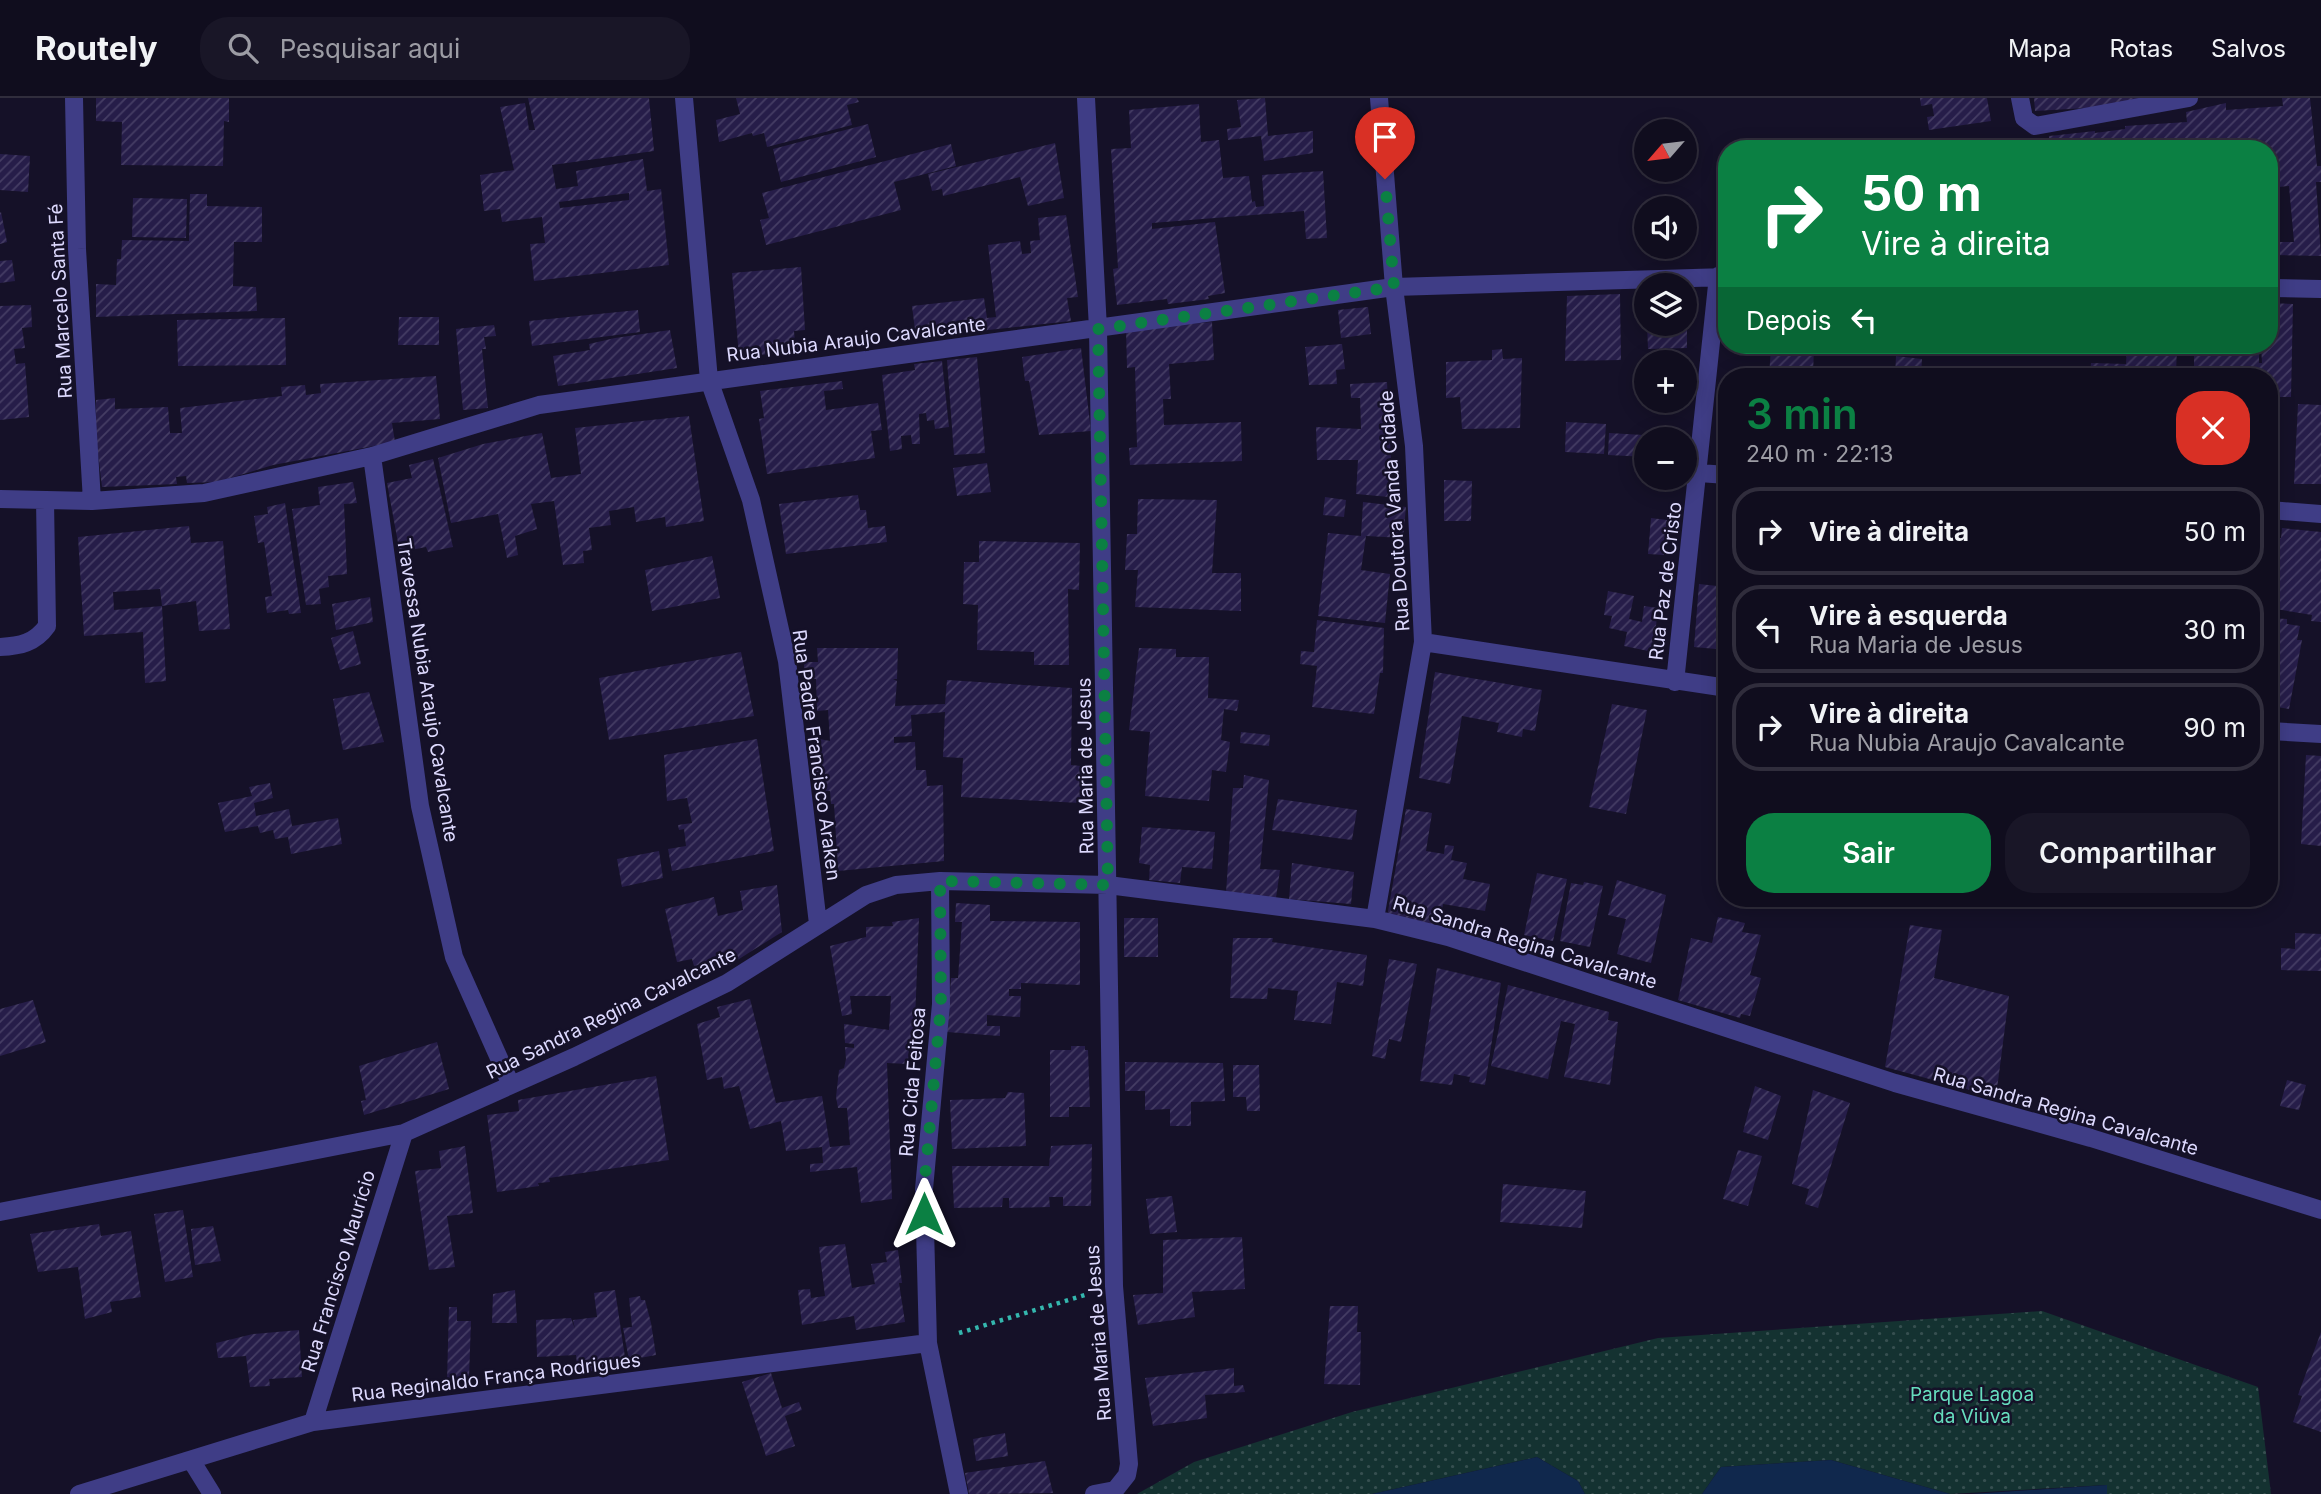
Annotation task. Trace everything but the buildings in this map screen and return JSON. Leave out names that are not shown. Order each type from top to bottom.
[{"type":"street","name":"Rua Marcelo Santa Fé","points":[[74,98],[77,249],[92,501]]},
{"type":"street","name":"Rua Padre Francisco Araken","points":[[684,98],[709,380],[751,500],[787,661],[818,924]]},
{"type":"street","name":"Rua Maria de Jesus","points":[[1086,98],[1098,329],[1114,1286],[1129,1464],[1127,1475],[1115,1490],[1094,1494]]},
{"type":"street","name":"Rua Doutora Vanda Cidade","points":[[1375,919],[1423,642],[1415,446],[1394,287],[1379,98]]},
{"type":"street","points":[[2020,98],[2027,123],[2035,126],[2189,98]]},
{"type":"street","name":"Rua Nubia Araujo Cavalcante","points":[[0,499],[92,501],[204,493],[372,456],[539,405],[1394,287],[1718,276]]},
{"type":"street","points":[[2278,288],[2321,289]]},
{"type":"street","name":"Rua Paz de Cristo","points":[[1675,682],[1718,310]]},
{"type":"street","name":"Travessa Nubia Araujo Cavalcante","points":[[372,456],[420,806],[454,957],[511,1085]]},
{"type":"street","points":[[1699,473],[1718,474]]},
{"type":"street","points":[[0,647],[20,646],[40,636],[47,626],[45,500]]},
{"type":"street","points":[[2278,511],[2321,514]]},
{"type":"street","points":[[1423,642],[1718,687]]},
{"type":"street","points":[[2278,731],[2321,734]]},
{"type":"street","name":"Rua Sandra Regina Cavalcante","points":[[0,1212],[404,1132],[511,1085],[727,983],[866,895],[896,885],[940,881],[1108,885],[1375,919],[1448,937],[1895,1083],[2091,1138],[2321,1209]]},
{"type":"street","name":"Rua Cida Feitosa","points":[[940,881],[941,1004],[924,1189],[928,1343],[959,1494]]},
{"type":"street","name":"Rua Francisco Maurício","points":[[313,1422],[404,1132]]},
{"type":"street","name":"Rua Reginaldo França Rodrigues","points":[[79,1494],[313,1422],[928,1343]]},
{"type":"street","points":[[191,1460],[212,1494]]},
{"type":"path","points":[[928,1343],[1114,1286]]},
{"type":"green space","name":"Parque Lagoa da Viúva","points":[[2042,1311],[2258,1387],[2271,1494],[2107,1494],[2106,1485],[1950,1494],[1831,1460],[1721,1467],[1702,1494],[1585,1494],[1578,1481],[1537,1457],[1372,1494],[1137,1494],[1194,1462],[1352,1412],[1658,1338]]},
{"type":"water","points":[[1537,1457],[1578,1481],[1585,1494],[1372,1494]]},
{"type":"water","points":[[1831,1460],[1950,1494],[1702,1494],[1721,1467]]},
{"type":"water","points":[[2107,1485],[2107,1494],[1971,1494]]},
{"type":"route","points":[[924,1214],[941,1004],[940,881],[1108,885],[1098,329],[1394,287],[1385,179]]}]
